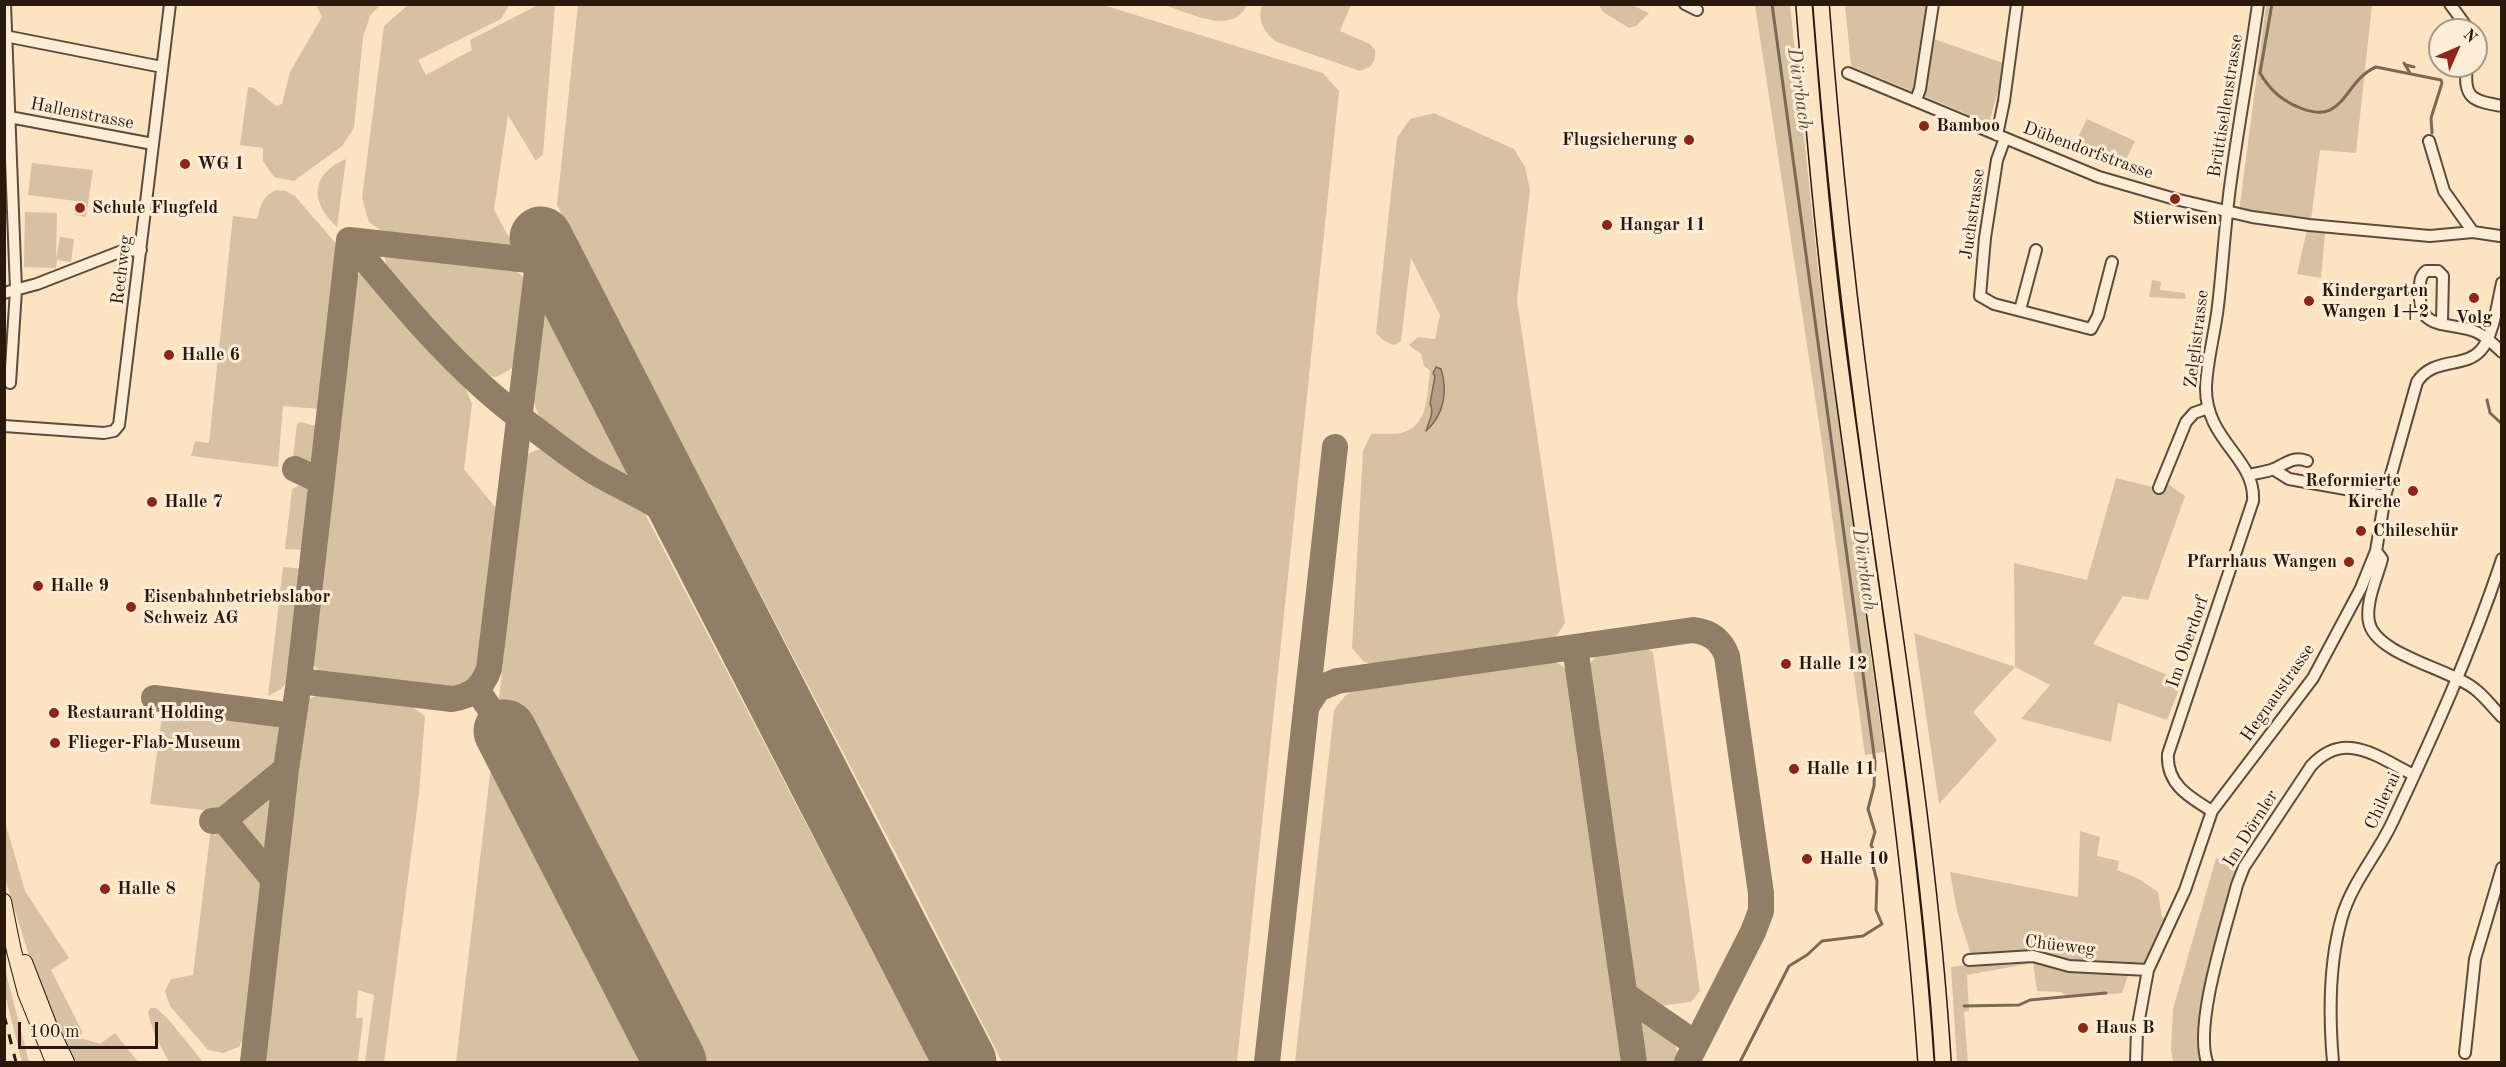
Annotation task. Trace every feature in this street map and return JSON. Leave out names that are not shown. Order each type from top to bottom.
[{"type":"highway","points":[[1804,4],[1831,291],[1903,820],[1917,940],[1926,1062]]},
{"type":"highway","points":[[1821,4],[1842,235],[1923,847],[1943,1062]]},
{"type":"main road","points":[[5,903],[25,993],[53,1062]]},
{"type":"main road","points":[[5,903],[33,984],[67,1062]]},
{"type":"street","points":[[4,4],[16,290],[10,383]]},
{"type":"street","name":"Rechweg","points":[[4,426],[104,433],[114,431],[120,423],[170,4]]},
{"type":"street","points":[[1685,4],[1696,9]]},
{"type":"street","points":[[1916,100],[1920,89],[1933,4]]},
{"type":"street","name":"Juchstrasse","points":[[2017,4],[2001,136],[1985,238],[1980,296],[1994,304],[2020,310]]},
{"type":"street","name":"Brüttisellenstrasse","points":[[2228,212],[2258,4]]},
{"type":"street","points":[[2450,4],[2460,18]]},
{"type":"street","points":[[5,36],[162,67]]},
{"type":"street","name":"Dübendorfstrasse","points":[[1848,73],[2118,183],[2228,212],[2326,227],[2430,236],[2473,232],[2501,237]]},
{"type":"street","points":[[2466,78],[2468,93],[2480,102],[2502,106]]},
{"type":"street","name":"Hallenstrasse","points":[[7,117],[153,144]]},
{"type":"street","points":[[2429,141],[2444,191],[2473,232]]},
{"type":"street","name":"Zelglistrasse","points":[[2159,488],[2186,422],[2194,413],[2208,408],[2206,387],[2228,212]]},
{"type":"street","points":[[4,292],[16,290],[122,251],[141,250]]},
{"type":"street","points":[[2036,250],[2020,310],[2091,328],[2098,316],[2112,262]]},
{"type":"street","points":[[2442,322],[2443,276],[2438,271],[2426,271],[2420,279],[2420,308],[2429,320],[2471,330],[2487,339],[2502,352]]},
{"type":"street","points":[[2487,339],[2502,283]]},
{"type":"street","points":[[2487,339],[2502,340]]},
{"type":"street","name":"Hegnaustrasse","points":[[2136,1062],[2137,1030],[2148,970],[2185,890],[2212,811],[2313,678],[2361,588],[2376,551],[2385,496],[2417,382],[2430,369],[2469,357],[2480,351],[2487,339]]},
{"type":"street","points":[[2208,408],[2215,428],[2249,475],[2273,469],[2292,459],[2307,461]]},
{"type":"street","points":[[2273,469],[2289,479],[2385,496]]},
{"type":"street","name":"Im Oberdorf","points":[[2212,811],[2183,793],[2169,771],[2168,754],[2253,501],[2253,487],[2249,475]]},
{"type":"street","points":[[2376,551],[2382,559],[2368,612],[2371,629],[2386,645],[2457,678],[2476,690],[2502,717]]},
{"type":"street","name":"Chilerai","points":[[2333,1062],[2331,1026],[2333,983],[2342,918],[2351,893],[2386,835],[2414,775],[2486,607],[2502,559]]},
{"type":"street","name":"Im Dörnler","points":[[2207,1062],[2204,1046],[2204,1020],[2236,885],[2244,867],[2311,766],[2322,754],[2334,748],[2349,746],[2414,775]]},
{"type":"street","points":[[2465,1053],[2475,959],[2502,868]]},
{"type":"street","name":"Chüeweg","points":[[1969,960],[2033,956],[2069,966],[2148,970]]},
{"type":"shaded area","points":[[409,4],[509,5],[501,19],[418,60],[426,75],[472,50],[470,40],[538,5],[555,5],[543,154],[536,161],[508,115],[494,210],[511,241],[509,249],[388,236],[369,222],[362,198],[384,26]]},
{"type":"shaded area","points":[[1247,4],[1240,14],[1220,21],[1197,17],[1164,5]]},
{"type":"shaded area","points":[[316,5],[380,5],[370,16],[363,37],[354,128],[342,146],[294,181],[274,177],[263,161],[263,148],[240,145],[248,87],[254,88],[276,106],[282,104],[290,72],[322,17]]},
{"type":"shaded area","points":[[578,5],[1103,5],[1323,73],[1339,91],[1237,1062],[1002,1062],[903,867],[557,205]]},
{"type":"shaded area","points":[[1262,5],[1351,5],[1340,31],[1370,44],[1375,50],[1375,59],[1370,67],[1360,71],[1277,42],[1268,35],[1263,26],[1260,16]]},
{"type":"shaded area","points":[[1599,5],[1632,5],[1649,13],[1636,26],[1629,28],[1603,12]]},
{"type":"shaded area","points":[[1755,5],[1790,5],[1818,268],[1884,752],[1865,755],[1822,443]]},
{"type":"shaded area","points":[[1845,5],[1930,5],[1931,38],[2006,64],[1989,123],[1851,66]]},
{"type":"shaded area","points":[[2266,5],[2372,5],[2356,153],[2320,150],[2311,220],[2239,212]]},
{"type":"shaded area","points":[[1434,113],[1514,149],[1525,167],[1530,190],[1517,300],[1565,623],[1555,638],[1535,646],[1381,669],[1363,661],[1352,648],[1363,451],[1371,434],[1400,433],[1412,428],[1422,415],[1427,398],[1430,371],[1424,366],[1421,354],[1409,345],[1418,337],[1435,339],[1440,315],[1411,258],[1401,341],[1394,345],[1384,341],[1376,333],[1397,138],[1410,119]]},
{"type":"shaded area","points":[[2087,119],[2135,141],[2124,164],[2076,142]]},
{"type":"shaded area","points":[[346,159],[337,227],[322,208],[318,199],[318,190],[320,181],[326,173],[334,165]]},
{"type":"shaded area","points":[[32,163],[93,170],[86,217],[75,215],[76,201],[28,195]]},
{"type":"shaded area","points":[[276,190],[286,191],[295,196],[338,246],[321,409],[283,406],[278,467],[191,456],[195,441],[209,443],[233,216],[257,219],[265,199]]},
{"type":"shaded area","points":[[25,212],[57,213],[56,259],[60,237],[74,239],[71,262],[57,260],[56,268],[24,267]]},
{"type":"shaded area","points":[[2307,230],[2325,233],[2321,278],[2297,274]]},
{"type":"shaded area","points":[[393,252],[509,265],[524,278],[528,296],[518,358],[511,369],[496,377],[480,374],[436,332],[387,271],[385,257]]},
{"type":"shaded area","points":[[360,273],[374,277],[462,379],[472,404],[464,469],[496,508],[482,664],[467,684],[446,692],[326,677],[314,666],[310,644],[351,282]]},
{"type":"shaded area","points":[[2152,280],[2161,282],[2160,290],[2185,293],[2186,299],[2149,297]]},
{"type":"shaded area","points":[[544,306],[631,468],[625,475],[590,457],[545,427],[536,409],[531,390],[540,311]]},
{"type":"shaded area","points":[[1436,367],[1441,369],[1443,377],[1443,402],[1437,418],[1426,431],[1431,414],[1430,404],[1435,376],[1433,373]]},
{"type":"shaded area","points":[[300,422],[320,427],[315,458],[304,469],[295,469],[292,465],[297,424]]},
{"type":"shaded area","points":[[543,449],[549,450],[643,510],[930,1062],[456,1062],[502,673],[522,464],[530,453]]},
{"type":"shaded area","points":[[2116,478],[2161,489],[2167,483],[2185,496],[2148,600],[2123,596],[2093,644],[2182,681],[2167,720],[2118,703],[2111,742],[2021,719],[2050,685],[2015,667],[2014,563],[2087,580]]},
{"type":"shaded area","points":[[302,484],[307,485],[312,494],[305,550],[285,549],[292,489]]},
{"type":"shaded area","points":[[283,567],[304,569],[290,677],[281,689],[268,696]]},
{"type":"shaded area","points":[[1914,633],[2015,667],[1973,712],[1997,740],[1939,804]]},
{"type":"shaded area","points":[[1642,645],[1653,652],[1700,991],[1691,1002],[1658,1006],[1643,998],[1630,981],[1586,685],[1588,666],[1600,651]]},
{"type":"shaded area","points":[[1549,658],[1564,667],[1572,679],[1627,1062],[1295,1062],[1334,710],[1345,696],[1359,686]]},
{"type":"shaded area","points":[[323,692],[405,702],[425,716],[419,794],[384,1062],[365,1062],[374,995],[358,990],[356,1018],[363,1018],[358,1062],[258,1062],[300,714],[306,701]]},
{"type":"shaded area","points":[[164,702],[267,716],[279,725],[281,738],[250,1025],[239,1047],[223,1053],[208,1050],[170,1006],[165,991],[171,979],[193,975],[213,811],[150,804]]},
{"type":"shaded area","points":[[4,818],[25,891],[69,958],[51,970],[82,1031],[81,1038],[100,1044],[115,1033],[138,1062],[72,1062],[38,984],[5,879]]},
{"type":"shaded area","points":[[2080,831],[2100,837],[2097,856],[2119,861],[2117,870],[2139,879],[2158,892],[2162,917],[2170,918],[2148,970],[2130,970],[2122,993],[2069,997],[2061,992],[2037,991],[2033,963],[1967,975],[1969,1011],[1964,1012],[1968,1062],[1957,1062],[1951,967],[1974,964],[1957,911],[1950,872],[2078,897]]},
{"type":"shaded area","points":[[2216,858],[2238,866],[2231,881],[2226,913],[2200,1017],[2204,1062],[2173,1062],[2171,1049],[2173,1009]]},
{"type":"shaded area","points":[[4,965],[29,1062],[22,1062],[5,994]]},
{"type":"shaded area","points":[[150,1008],[156,1008],[169,1020],[203,1062],[169,1062],[155,1036],[148,1013]]},
{"type":"shaded area","points":[[1635,1011],[1671,1037],[1677,1052],[1677,1062],[1641,1062]]},
{"type":"waterway","name":"Dürrbach","points":[[1740,1062],[1789,966],[1807,955],[1822,941],[1863,936],[1882,924],[1876,910],[1877,881],[1873,866],[1877,858],[1871,845],[1875,832],[1868,809],[1874,786],[1875,762],[1772,4]]},
{"type":"waterway","points":[[2272,4],[2260,73],[2271,89],[2298,107],[2313,112],[2325,112],[2335,107],[2356,82],[2376,67],[2441,80],[2431,118],[2432,133]]},
{"type":"waterway","points":[[2404,63],[2410,73]]},
{"type":"waterway","points":[[2406,65],[2414,67]]},
{"type":"waterway","points":[[2487,400],[2490,413],[2502,424]]},
{"type":"waterway","points":[[1964,1006],[2019,1005],[2030,1000],[2106,993]]},
{"type":"taxiway","points":[[299,681],[452,699],[471,693],[486,676],[489,669],[541,238]]},
{"type":"taxiway","points":[[349,240],[452,358],[498,401],[584,465],[659,507],[695,538]]},
{"type":"taxiway","points":[[349,240],[538,261]]},
{"type":"taxiway","points":[[253,1062],[349,240]]},
{"type":"taxiway","points":[[1267,1062],[1335,447]]},
{"type":"taxiway","points":[[295,469],[321,481]]},
{"type":"taxiway","points":[[1306,707],[1318,689],[1337,681],[1693,630],[1710,635],[1718,641],[1727,656],[1761,893],[1761,911],[1753,932],[1687,1062]]},
{"type":"taxiway","points":[[1575,647],[1634,1062]]},
{"type":"taxiway","points":[[477,690],[505,731]]},
{"type":"taxiway","points":[[154,698],[294,716]]},
{"type":"taxiway","points":[[224,820],[286,769]]},
{"type":"taxiway","points":[[212,821],[224,820],[273,879]]},
{"type":"taxiway","points":[[1625,995],[1696,1044]]},
{"type":"runway","points":[[541,238],[965,1062]]},
{"type":"runway","points":[[505,731],[675,1062]]},
{"type":"railway","points":[[4,1015],[16,1062]]},
{"type":"place","name":"Bamboo","points":[[1924,126]]},
{"type":"place","name":"Flugsicherung","points":[[1689,140]]},
{"type":"place","name":"WG 1","points":[[185,164]]},
{"type":"place","name":"Stierwisen","points":[[2175,199]]},
{"type":"place","name":"Schule Flugfeld","points":[[80,208]]},
{"type":"place","name":"Hangar 11","points":[[1607,225]]},
{"type":"place","name":"Volg","points":[[2474,298]]},
{"type":"place","name":"Kindergarten Wangen 1+2","points":[[2309,301]]},
{"type":"place","name":"Halle 6","points":[[169,355]]},
{"type":"place","name":"Reformierte Kirche","points":[[2413,491]]},
{"type":"place","name":"Halle 7","points":[[152,502]]},
{"type":"place","name":"Chileschür","points":[[2361,531]]},
{"type":"place","name":"Pfarrhaus Wangen","points":[[2349,562]]},
{"type":"place","name":"Halle 9","points":[[38,586]]},
{"type":"place","name":"Eisenbahnbetriebslabor Schweiz AG","points":[[131,607]]},
{"type":"place","name":"Halle 12","points":[[1786,664]]},
{"type":"place","name":"Restaurant Holding","points":[[54,713]]},
{"type":"place","name":"Flieger-Flab-Museum","points":[[55,743]]},
{"type":"place","name":"Halle 11","points":[[1794,769]]},
{"type":"place","name":"Halle 10","points":[[1807,859]]},
{"type":"place","name":"Halle 8","points":[[105,889]]},
{"type":"place","name":"Haus B","points":[[2083,1028]]}]
